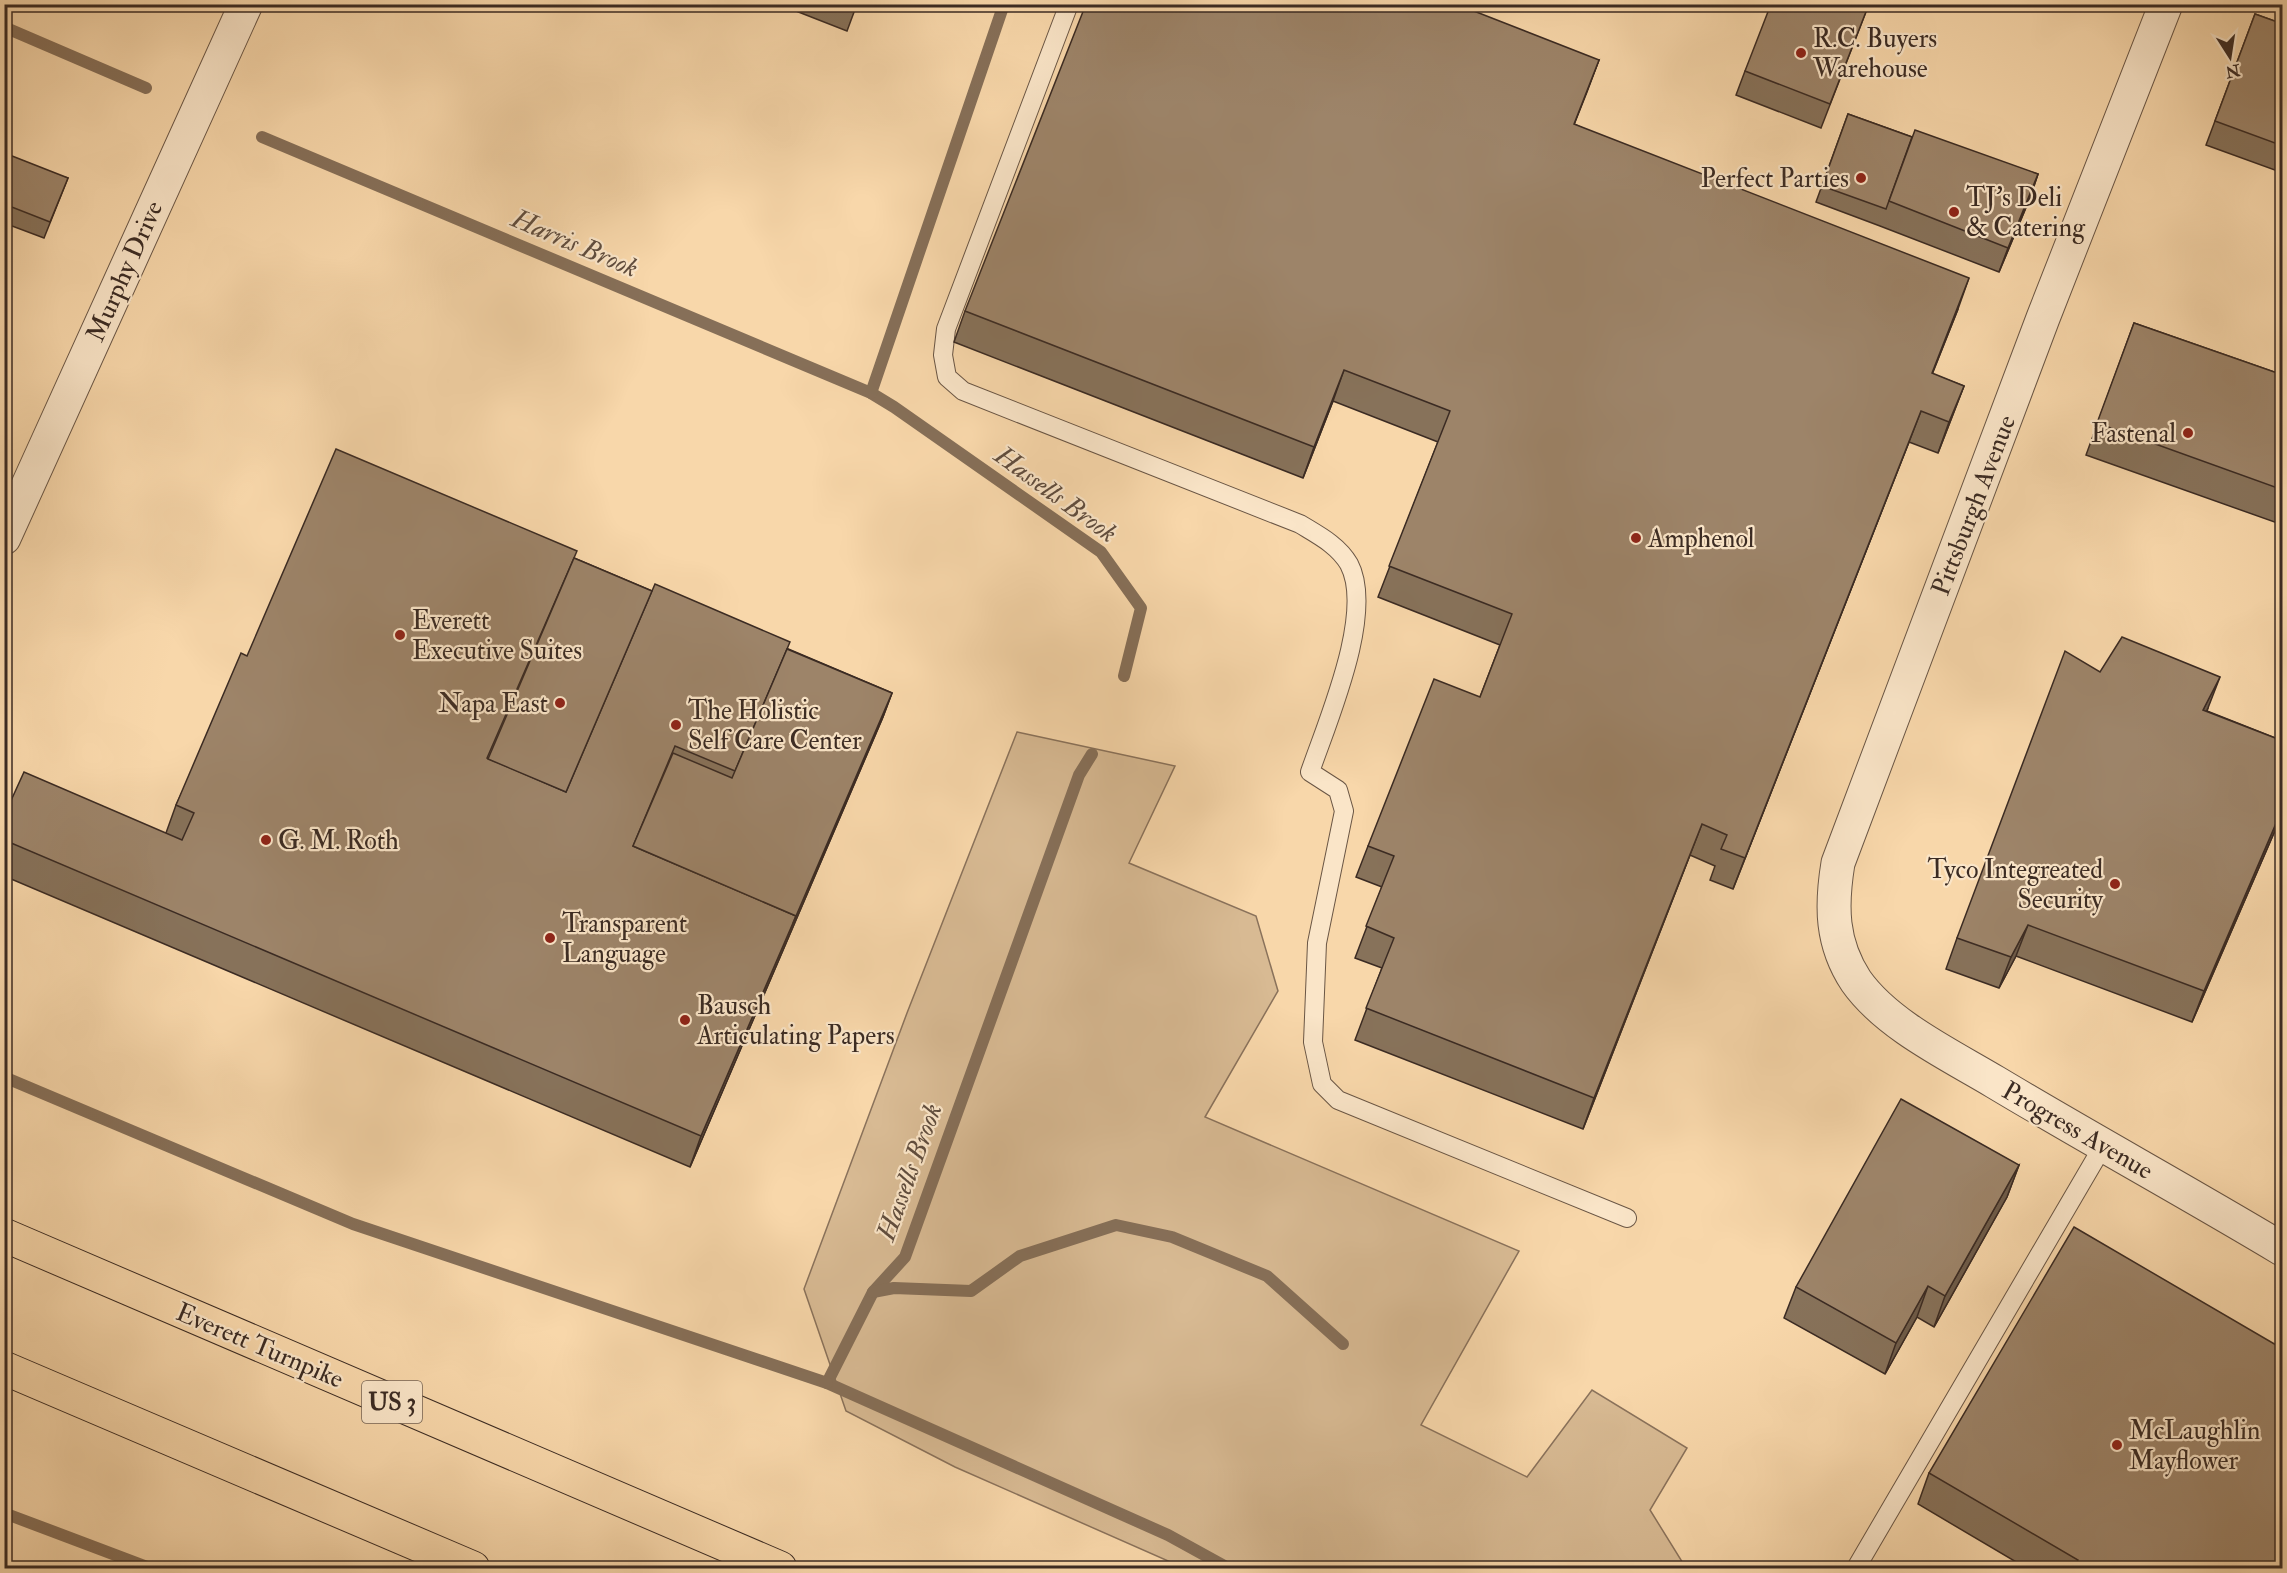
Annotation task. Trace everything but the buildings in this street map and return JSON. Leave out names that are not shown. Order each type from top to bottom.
[{"type":"highway","name":"Everett Turnpike","points":[[4,1235],[780,1569]]},
{"type":"highway","points":[[4,1368],[473,1569]]},
{"type":"street","name":"Murphy Drive","points":[[4,538],[246,4]]},
{"type":"street","name":"Pittsburgh Avenue","points":[[1877,1004],[1856,980],[1842,953],[1833,925],[1833,894],[1838,863],[2043,318],[2166,4]]},
{"type":"street","name":"Progress Avenue","points":[[1877,1004],[1915,1034],[2103,1146],[2283,1249]]},
{"type":"lane","points":[[1069,4],[946,329],[943,355],[947,377],[963,391],[1300,524],[1330,542],[1349,564],[1357,590],[1357,621],[1345,668],[1310,772],[1338,790],[1344,811],[1317,943],[1313,1042],[1322,1084],[1338,1100],[1627,1218]]},
{"type":"lane","points":[[1856,1569],[2103,1146]]},
{"type":"shaded area","points":[[1017,732],[1175,766],[1129,863],[1256,916],[1278,991],[1205,1117],[1519,1251],[1421,1425],[1527,1477],[1592,1390],[1687,1448],[1650,1510],[1686,1568],[1184,1568],[955,1467],[846,1411],[804,1289],[907,1013]]},
{"type":"waterway","points":[[871,393],[1004,4]]},
{"type":"waterway","points":[[4,27],[146,88]]},
{"type":"waterway","name":"Harris Brook","points":[[262,137],[871,393],[894,407],[1101,552],[1141,608],[1124,676]]},
{"type":"waterway","name":"Hassells Brook","points":[[1092,754],[1079,775],[905,1257],[873,1292],[827,1383],[1168,1535],[1228,1568]]},
{"type":"waterway","points":[[4,1077],[353,1224],[827,1383]]},
{"type":"waterway","points":[[873,1292],[894,1288],[971,1291],[1020,1256],[1116,1225],[1172,1237],[1267,1276],[1343,1344]]},
{"type":"waterway","points":[[4,1513],[150,1568]]},
{"type":"place","name":"R.C. Buyers Warehouse","points":[[1801,53]]},
{"type":"place","name":"Perfect Parties","points":[[1861,178]]},
{"type":"place","name":"TJ's Deli & Catering","points":[[1954,212]]},
{"type":"place","name":"Fastenal","points":[[2188,433]]},
{"type":"place","name":"Amphenol","points":[[1636,538]]},
{"type":"place","name":"Everett Executive Suites","points":[[400,635]]},
{"type":"place","name":"Napa East","points":[[560,703]]},
{"type":"place","name":"The Holistic Self Care Center","points":[[676,725]]},
{"type":"place","name":"G. M. Roth","points":[[266,840]]},
{"type":"place","name":"Tyco Integreated Security","points":[[2115,884]]},
{"type":"place","name":"Transparent Language","points":[[550,938]]},
{"type":"place","name":"Bausch Articulating Papers","points":[[685,1020]]},
{"type":"place","name":"McLaughlin Mayflower","points":[[2117,1445]]}]
